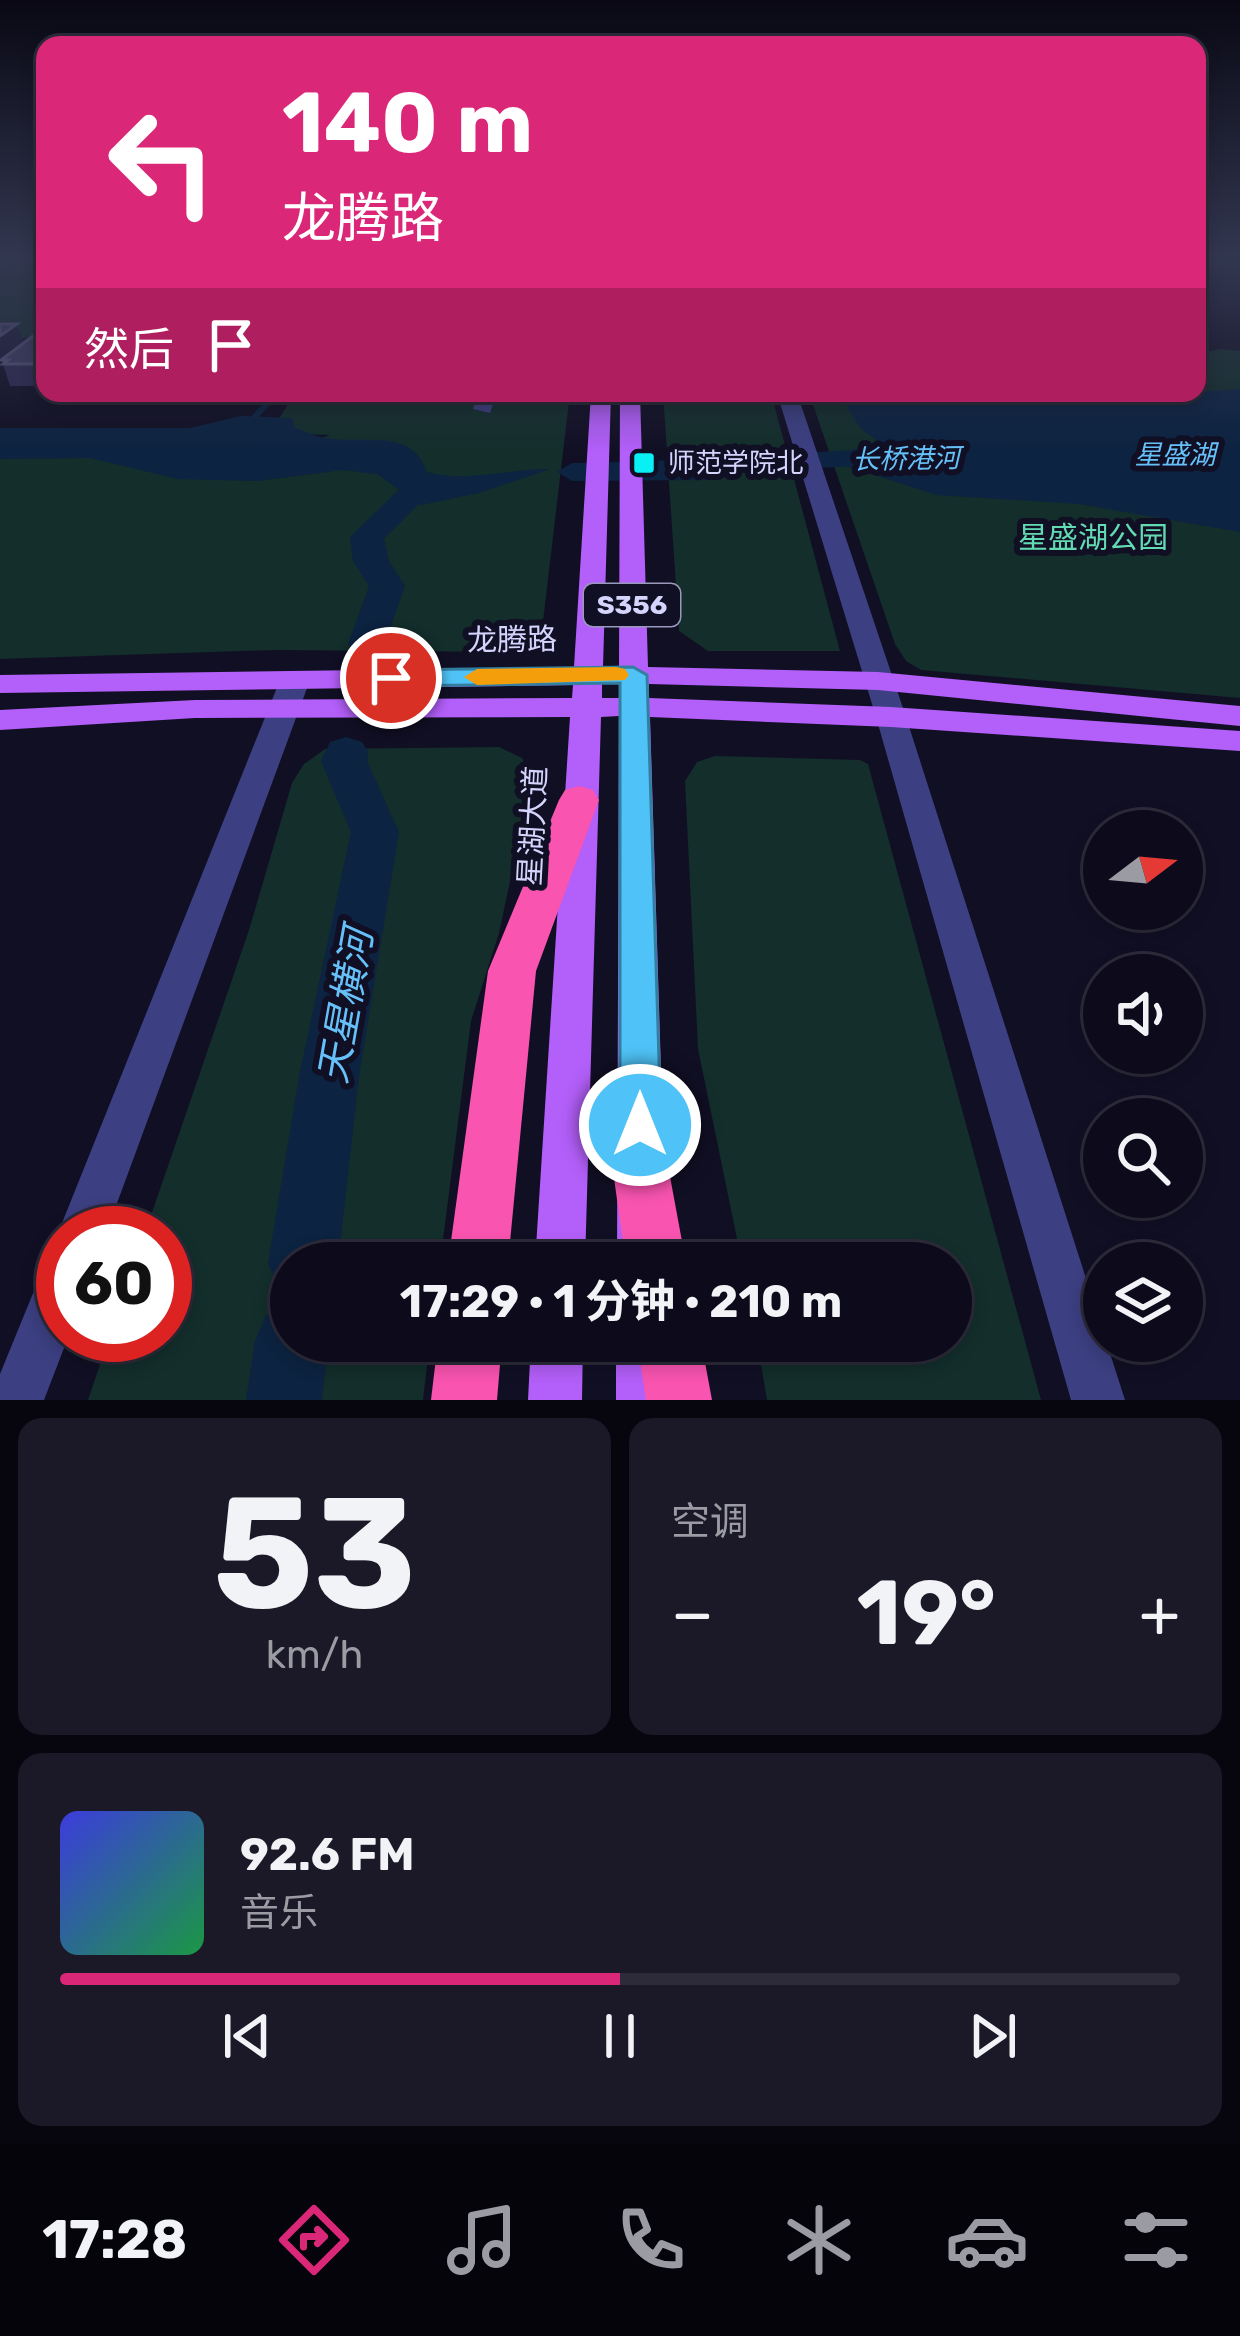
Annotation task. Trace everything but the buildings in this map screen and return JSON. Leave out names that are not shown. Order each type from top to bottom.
[{"type":"highway","points":[[480,1242],[512,971],[579,800]]},
{"type":"highway","points":[[641,1172],[653,1242]]},
{"type":"highway","points":[[464,1400],[468,1362]]},
{"type":"highway","points":[[673,1362],[679,1400]]},
{"type":"main road","name":"星湖大道","points":[[561,1242],[601,402]]},
{"type":"main road","name":"S356","points":[[630,402],[642,1242]]},
{"type":"main road","name":"龙腾路","points":[[0,720],[290,694],[589,675],[635,691],[1240,716]]},
{"type":"main road","name":"龙腾路","points":[[0,685],[585,708],[635,691]]},
{"type":"main road","name":"龙腾路","points":[[885,699],[1240,741]]},
{"type":"main road","points":[[555,1400],[556,1362]]},
{"type":"main road","points":[[642,1362],[643,1400]]},
{"type":"street","points":[[790,402],[1098,1400]]},
{"type":"street","points":[[92,1206],[290,694]]},
{"type":"street","points":[[17,1400],[36,1351]]},
{"type":"green space","points":[[0,321],[36,321],[36,336],[0,341]]},
{"type":"green space","name":"星盛湖公园","points":[[1240,351],[1240,698],[921,670],[906,661],[895,644],[812,402],[1206,402],[1206,352]]},
{"type":"green space","points":[[289,402],[569,402],[542,630],[518,652],[275,650],[0,659],[0,438],[272,456],[330,435],[270,433]]},
{"type":"green space","points":[[664,402],[773,402],[840,651],[708,651],[679,631]]},
{"type":"green space","points":[[499,747],[522,758],[529,772],[499,933],[471,1021],[443,1242],[270,1242],[270,1362],[428,1362],[423,1400],[88,1400],[101,1362],[192,1362],[192,1206],[154,1206],[249,930],[292,783],[304,764],[325,749]]},
{"type":"green space","points":[[715,756],[868,764],[1041,1400],[767,1400],[761,1362],[972,1362],[972,1242],[738,1242],[698,1049],[685,781],[697,762]]},
{"type":"water","name":"星盛湖","points":[[1240,389],[1240,532],[1079,504],[937,495],[837,463],[833,455],[880,443],[860,428],[844,402],[1206,402],[1206,391]]},
{"type":"water","points":[[240,416],[292,418],[295,428],[328,438],[400,444],[420,458],[427,472],[442,475],[550,469],[479,493],[421,505],[377,474],[343,470],[257,481],[178,479],[90,458],[0,459],[0,428],[190,428]]},
{"type":"waterway","name":"天星横河","points":[[250,422],[269,402]]},
{"type":"waterway","name":"长桥港河","points":[[572,472],[709,471],[753,462],[891,458]]},
{"type":"waterway","name":"天星横河","points":[[368,644],[387,586],[371,561],[367,537],[420,487]]},
{"type":"waterway","name":"天星横河","points":[[306,1242],[329,1077],[375,832],[344,761],[346,752]]},
{"type":"waterway","name":"天星横河","points":[[284,1400],[289,1362]]},
{"type":"slow traffic","points":[[477,677],[616,675]]},
{"type":"place","name":"师范学院北","points":[[644,463]]},
{"type":"route","points":[[391,678],[633,675],[640,1125]]}]
